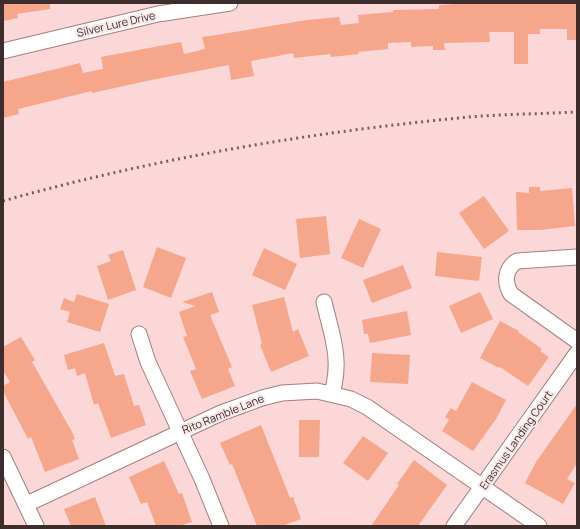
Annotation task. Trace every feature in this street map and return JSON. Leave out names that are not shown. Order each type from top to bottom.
[{"type":"street","name":"Silver Lure Drive","points":[[3,51],[158,14],[228,3]]},
{"type":"street","points":[[577,257],[518,261],[511,266],[506,276],[508,288],[511,294],[577,341]]},
{"type":"street","points":[[324,302],[336,351],[338,366],[332,393]]},
{"type":"street","points":[[139,334],[148,362],[221,526]]},
{"type":"street","name":"Erasmus Landing Court","points":[[454,526],[577,353]]},
{"type":"street","name":"Rito Ramble Lane","points":[[27,504],[241,405],[282,393],[317,391],[332,393],[351,399],[367,407],[539,526]]},
{"type":"street","points":[[3,457],[27,504],[36,526]]},
{"type":"building","points":[[3,3],[50,3],[50,9],[17,14],[18,18],[3,21]]},
{"type":"building","points":[[473,3],[577,3],[577,40],[567,40],[567,29],[540,29],[540,34],[528,34],[528,64],[514,64],[514,32],[489,32],[490,42],[444,43],[445,50],[433,50],[433,46],[411,47],[411,42],[388,43],[388,49],[331,57],[330,54],[294,58],[293,53],[251,61],[254,76],[231,80],[229,65],[92,93],[92,91],[18,109],[19,114],[3,118],[3,82],[80,63],[83,73],[103,69],[101,57],[181,42],[184,54],[205,49],[202,37],[307,20],[339,17],[341,25],[359,23],[358,15],[393,12],[393,10],[439,9],[439,5]]},
{"type":"building","points":[[529,187],[540,187],[540,191],[572,188],[575,226],[540,230],[517,230],[516,192],[529,193]]},
{"type":"building","points":[[484,196],[509,231],[484,249],[459,213]]},
{"type":"building","points":[[326,216],[330,254],[300,258],[296,219]]},
{"type":"building","points":[[359,219],[381,229],[363,268],[341,258]]},
{"type":"building","points":[[157,247],[186,258],[171,298],[143,287]]},
{"type":"building","points":[[264,248],[297,264],[285,290],[252,275]]},
{"type":"building","points":[[123,250],[136,290],[108,300],[97,266],[111,261],[108,255]]},
{"type":"building","points":[[437,252],[482,257],[479,281],[435,276]]},
{"type":"building","points":[[403,265],[412,288],[372,303],[363,280]]},
{"type":"building","points":[[212,292],[219,312],[210,315],[232,367],[228,369],[235,386],[202,399],[190,371],[196,369],[183,337],[187,336],[179,312],[195,306],[182,302]]},
{"type":"building","points":[[480,292],[493,319],[461,333],[449,306]]},
{"type":"building","points":[[77,294],[109,304],[100,332],[67,322],[70,312],[60,309],[64,298],[74,302]]},
{"type":"building","points":[[284,297],[293,332],[298,329],[309,356],[271,372],[260,345],[262,344],[252,305]]},
{"type":"building","points":[[407,311],[411,335],[370,343],[368,334],[364,334],[362,320]]},
{"type":"building","points":[[500,321],[519,331],[518,332],[542,349],[540,351],[549,357],[528,386],[500,367],[499,368],[480,358]]},
{"type":"building","points":[[21,337],[35,360],[32,362],[71,430],[75,439],[72,440],[79,459],[45,472],[31,437],[28,439],[3,391],[3,386],[10,382],[3,371],[3,347]]},
{"type":"building","points":[[104,343],[115,376],[124,374],[134,406],[139,405],[146,425],[111,438],[98,403],[94,405],[85,373],[77,376],[75,368],[68,370],[64,355]]},
{"type":"building","points":[[372,353],[410,355],[408,384],[370,382]]},
{"type":"building","points":[[472,382],[506,400],[496,419],[473,451],[442,431],[449,420],[445,417],[451,408],[456,411]]},
{"type":"building","points":[[577,404],[577,463],[567,479],[575,483],[563,504],[525,483],[536,462]]},
{"type":"building","points":[[299,420],[320,420],[319,457],[299,457]]},
{"type":"building","points":[[261,425],[290,498],[293,497],[301,519],[282,526],[257,526],[232,464],[230,465],[220,443]]},
{"type":"building","points":[[363,436],[388,453],[368,481],[343,463]]},
{"type":"building","points":[[414,460],[447,485],[418,526],[371,526],[399,485],[397,484]]},
{"type":"building","points":[[164,461],[179,494],[182,493],[192,522],[179,526],[156,526],[147,502],[141,504],[129,477]]},
{"type":"building","points":[[95,497],[106,526],[71,526],[64,509]]},
{"type":"railway","points":[[3,201],[118,172],[234,148],[351,130],[410,123],[496,115],[577,112]]}]
